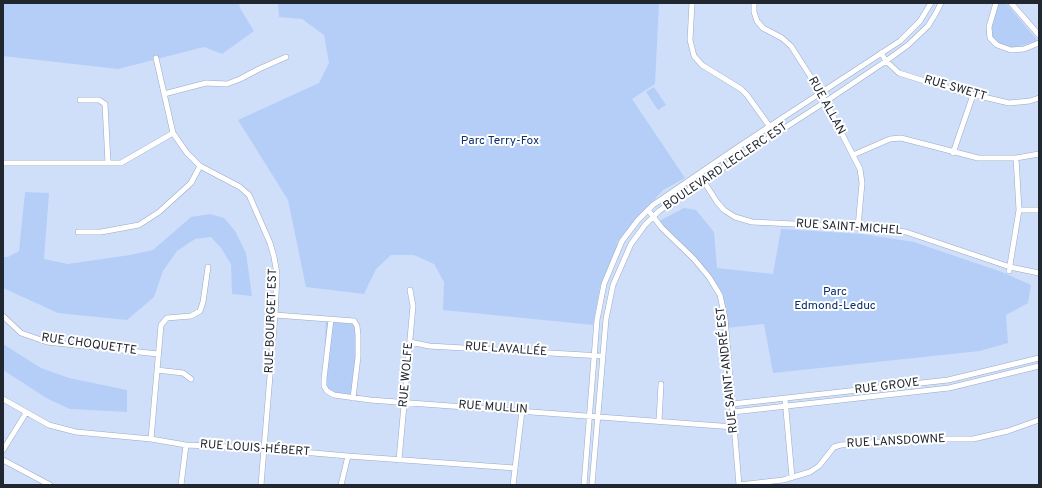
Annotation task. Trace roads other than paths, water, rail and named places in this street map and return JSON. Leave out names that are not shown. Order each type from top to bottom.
[{"type":"street","points":[[692,3],[690,40],[694,56],[702,65],[741,89],[775,134]]},
{"type":"street","name":"RUE ALLAN","points":[[754,3],[754,12],[757,21],[763,28],[782,38],[791,46],[821,93],[860,169],[862,176],[858,227]]},
{"type":"street","name":"BOULEVARD LECLERC EST","points":[[584,485],[597,320],[604,284],[622,241],[638,220],[653,205],[698,173],[900,41],[920,21],[931,3]]},
{"type":"street","name":"BOULEVARD LECLERC EST","points":[[592,485],[606,319],[613,285],[631,244],[645,225],[659,211],[702,180],[825,102],[912,42],[928,26],[941,3]]},
{"type":"street","points":[[996,3],[989,26],[990,38],[997,45],[1011,50],[1024,49],[1039,43]]},
{"type":"street","points":[[1012,3],[1039,35]]},
{"type":"street","name":"RUE SWETT","points":[[881,53],[886,61],[899,73],[973,95],[1009,103],[1030,101],[1039,98]]},
{"type":"street","points":[[164,94],[206,83],[227,84],[240,80],[259,69],[286,57]]},
{"type":"street","name":"RUE BOURGET EST","points":[[156,58],[173,133],[187,153],[200,166],[240,187],[249,195],[274,257],[277,274],[275,315],[261,485]]},
{"type":"street","points":[[953,153],[973,95]]},
{"type":"street","points":[[80,100],[100,100],[105,104],[108,164]]},
{"type":"street","points":[[3,163],[121,163],[173,133]]},
{"type":"street","points":[[853,155],[890,139],[901,138],[953,153],[978,158],[1016,158],[1039,154]]},
{"type":"street","points":[[1009,269],[1019,210],[1016,158]]},
{"type":"street","points":[[78,232],[101,232],[139,225],[159,212],[191,183],[200,166]]},
{"type":"street","name":"RUE SAINT-MICHEL","points":[[698,173],[724,210],[735,217],[752,222],[894,230],[915,234],[1009,269],[1039,273]]},
{"type":"street","name":"RUE SAINT-ANDRÉ EST","points":[[648,210],[662,228],[694,259],[720,295],[725,318],[739,485]]},
{"type":"street","points":[[1019,210],[1039,210]]},
{"type":"street","points":[[151,439],[161,325],[167,318],[191,316],[200,311],[203,302],[208,267]]},
{"type":"street","name":"RUE WOLFE","points":[[399,460],[413,306],[410,290]]},
{"type":"street","points":[[275,315],[354,321],[357,326],[358,357],[353,398]]},
{"type":"street","name":"RUE CHOQUETTE","points":[[3,316],[21,333],[46,342],[158,354]]},
{"type":"street","name":"RUE MULLIN","points":[[331,319],[324,379],[324,386],[330,394],[353,398],[734,426]]},
{"type":"street","points":[[597,320],[606,319]]},
{"type":"street","name":"RUE LAVALLÉE","points":[[410,342],[429,346],[602,356]]},
{"type":"street","name":"RUE GROVE","points":[[732,404],[948,380],[1039,358]]},
{"type":"street","name":"RUE GROVE","points":[[732,412],[949,388],[1039,366]]},
{"type":"street","points":[[157,370],[183,373],[190,379]]},
{"type":"street","points":[[659,421],[661,384]]},
{"type":"street","name":"RUE LOUIS-HÉBERT","points":[[3,398],[26,413],[49,425],[76,432],[186,444],[264,448],[348,456],[515,468]]},
{"type":"street","points":[[785,399],[792,477]]},
{"type":"street","points":[[513,485],[522,411]]},
{"type":"street","points":[[3,450],[26,413]]},
{"type":"street","name":"RUE LANSDOWNE","points":[[739,485],[783,483],[792,477],[810,472],[819,466],[834,447],[841,445],[922,439],[973,439],[1008,431],[1039,420]]},
{"type":"street","points":[[181,485],[186,444]]},
{"type":"street","points":[[341,485],[348,456]]},
{"type":"street","points":[[3,460],[50,485]]},
{"type":"park label","name":"Parc Terry-Fox","points":[[500,142]]},
{"type":"park label","name":"Parc Edmond-Leduc","points":[[835,300]]}]
